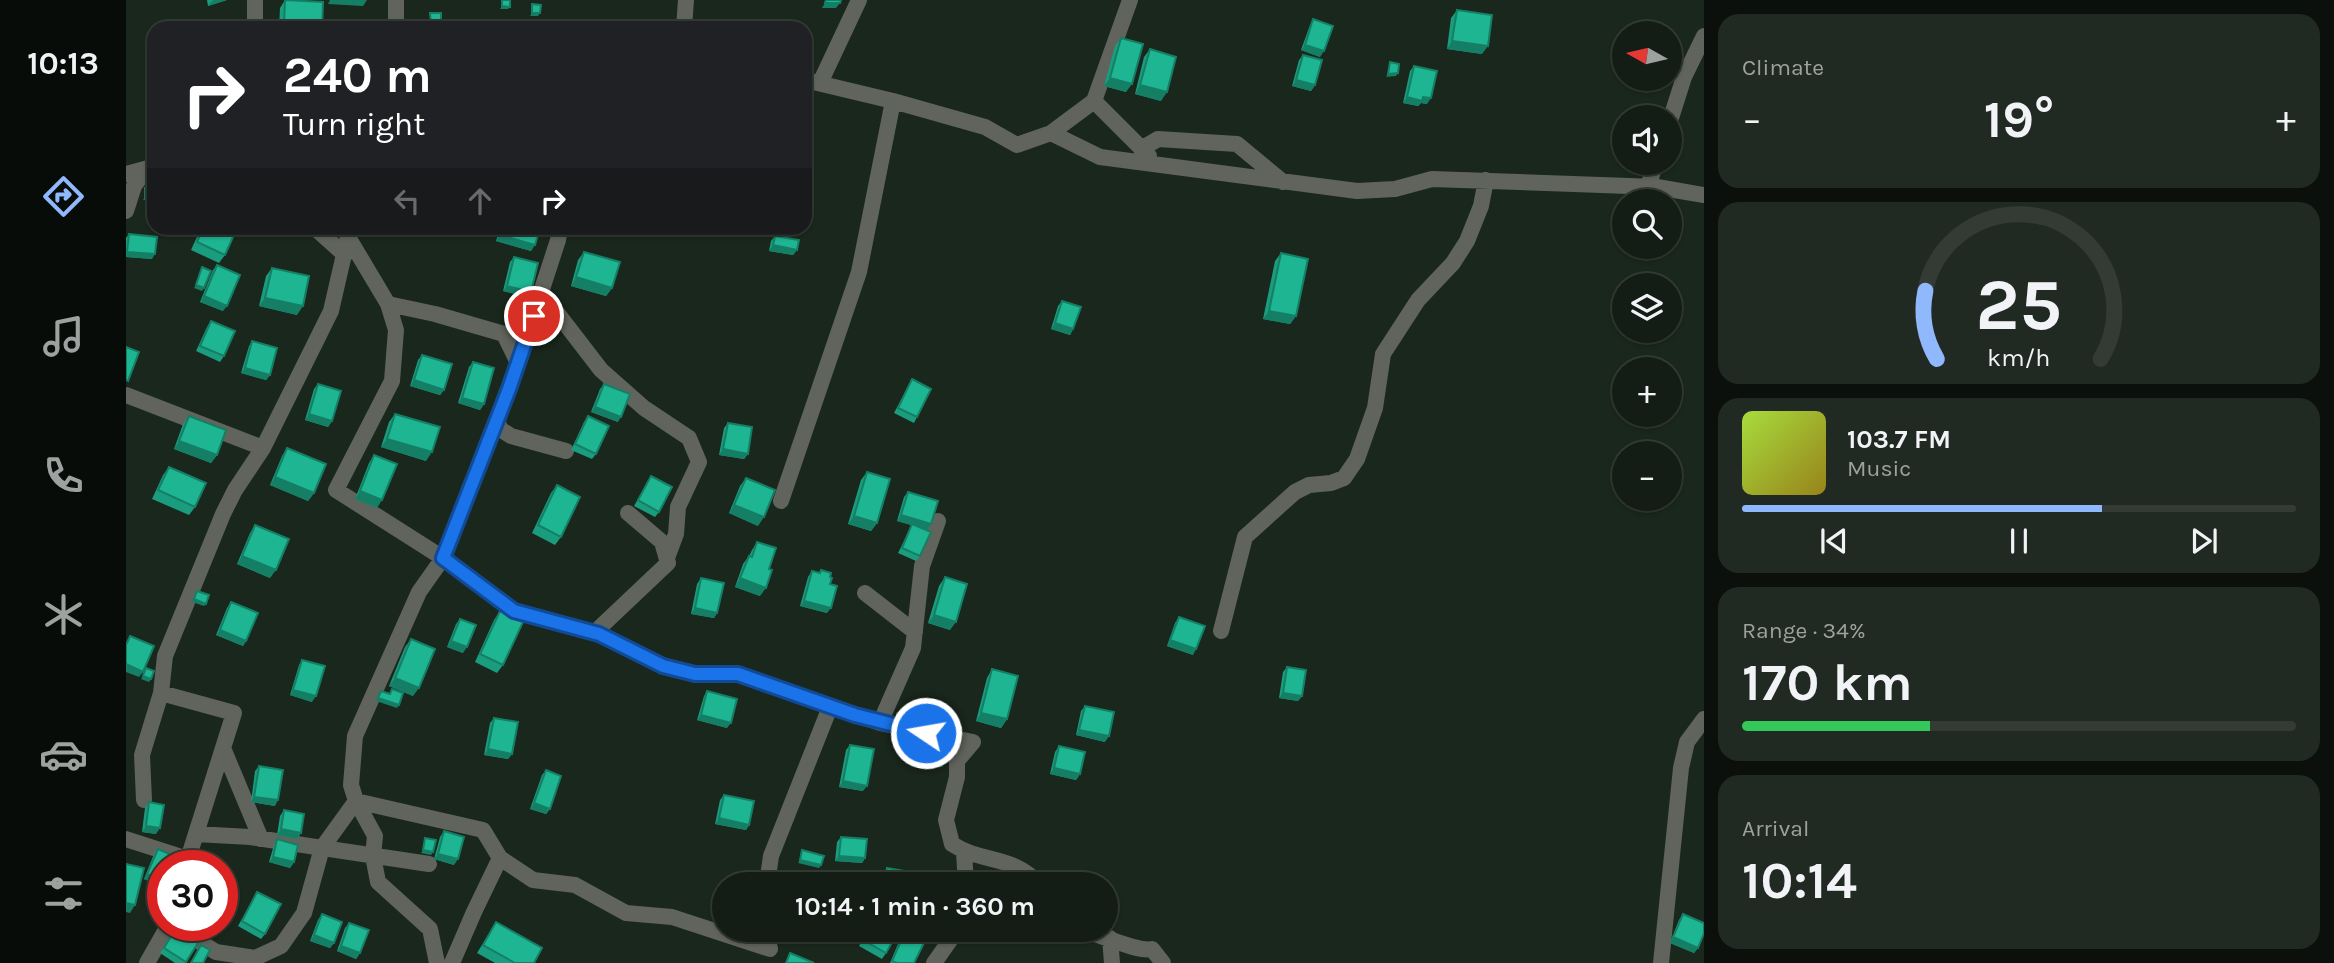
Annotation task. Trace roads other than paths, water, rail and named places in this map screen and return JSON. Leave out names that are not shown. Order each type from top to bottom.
[{"type":"street","points":[[255,0],[255,21]]},
{"type":"street","points":[[396,0],[396,21]]},
{"type":"street","points":[[684,21],[686,0]]},
{"type":"street","points":[[859,0],[813,82],[985,127],[1017,145],[1051,133],[1094,101],[1130,0]]},
{"type":"street","points":[[1675,105],[1684,77],[1704,36]]},
{"type":"street","points":[[781,501],[859,272],[893,101]]},
{"type":"street","points":[[1094,101],[1157,165]]},
{"type":"street","points":[[1051,133],[1100,157],[1357,191],[1395,188],[1432,179],[1648,186],[1704,195]]},
{"type":"street","points":[[1141,149],[1158,139],[1237,144],[1283,182]]},
{"type":"street","points":[[126,174],[147,168]]},
{"type":"street","points":[[126,211],[134,186],[147,171]]},
{"type":"street","points":[[1648,186],[1652,175]]},
{"type":"street","points":[[1221,631],[1245,537],[1295,492],[1309,485],[1331,483],[1344,478],[1357,459],[1375,408],[1383,354],[1418,300],[1453,264],[1467,241],[1481,206],[1486,180]]},
{"type":"street","points":[[322,235],[344,259],[369,271]]},
{"type":"street","points":[[144,800],[142,755],[161,693],[165,656],[171,639],[229,502],[263,448],[285,400],[322,333],[331,312],[348,235]]},
{"type":"street","points":[[351,235],[388,304],[396,330],[392,381],[336,490],[443,558],[514,611],[594,633],[663,666],[695,674],[738,674],[880,723],[972,742],[957,761],[957,777],[946,820],[952,844],[964,852],[1010,862],[1023,872]]},
{"type":"street","points":[[437,963],[430,929],[378,882],[373,856],[375,836],[356,801],[351,785],[355,736],[419,592],[443,558],[518,363],[559,235]]},
{"type":"street","points":[[541,292],[601,370],[643,408],[690,438],[699,462],[678,507],[676,534],[667,558]]},
{"type":"street","points":[[388,304],[504,334],[518,363]]},
{"type":"street","points":[[126,395],[263,448]]},
{"type":"street","points":[[497,418],[500,429],[511,436],[566,451]]},
{"type":"street","points":[[594,633],[668,563],[662,542],[628,513]]},
{"type":"street","points":[[880,723],[913,648],[922,566],[938,521]]},
{"type":"street","points":[[865,593],[915,632]]},
{"type":"street","points":[[161,693],[234,713],[191,850]]},
{"type":"street","points":[[768,872],[771,856],[830,707]]},
{"type":"street","points":[[1661,963],[1681,768],[1687,742],[1704,719]]},
{"type":"street","points":[[223,748],[261,839]]},
{"type":"street","points":[[198,941],[216,952],[255,958],[281,946],[304,913],[322,848],[356,801]]},
{"type":"street","points":[[356,801],[483,830],[500,858],[533,880],[575,885],[626,913],[672,916],[712,929]]},
{"type":"street","points":[[196,834],[261,839],[429,864]]},
{"type":"street","points":[[126,839],[155,850]]},
{"type":"street","points":[[964,852],[965,872]]},
{"type":"street","points":[[452,963],[500,858]]},
{"type":"street","points":[[147,963],[159,941]]},
{"type":"street","points":[[1118,941],[1147,951],[1152,949],[1163,963]]},
{"type":"street","points":[[749,942],[770,949],[769,942]]},
{"type":"street","points":[[934,963],[949,942]]},
{"type":"street","points":[[1110,942],[1112,963]]}]
